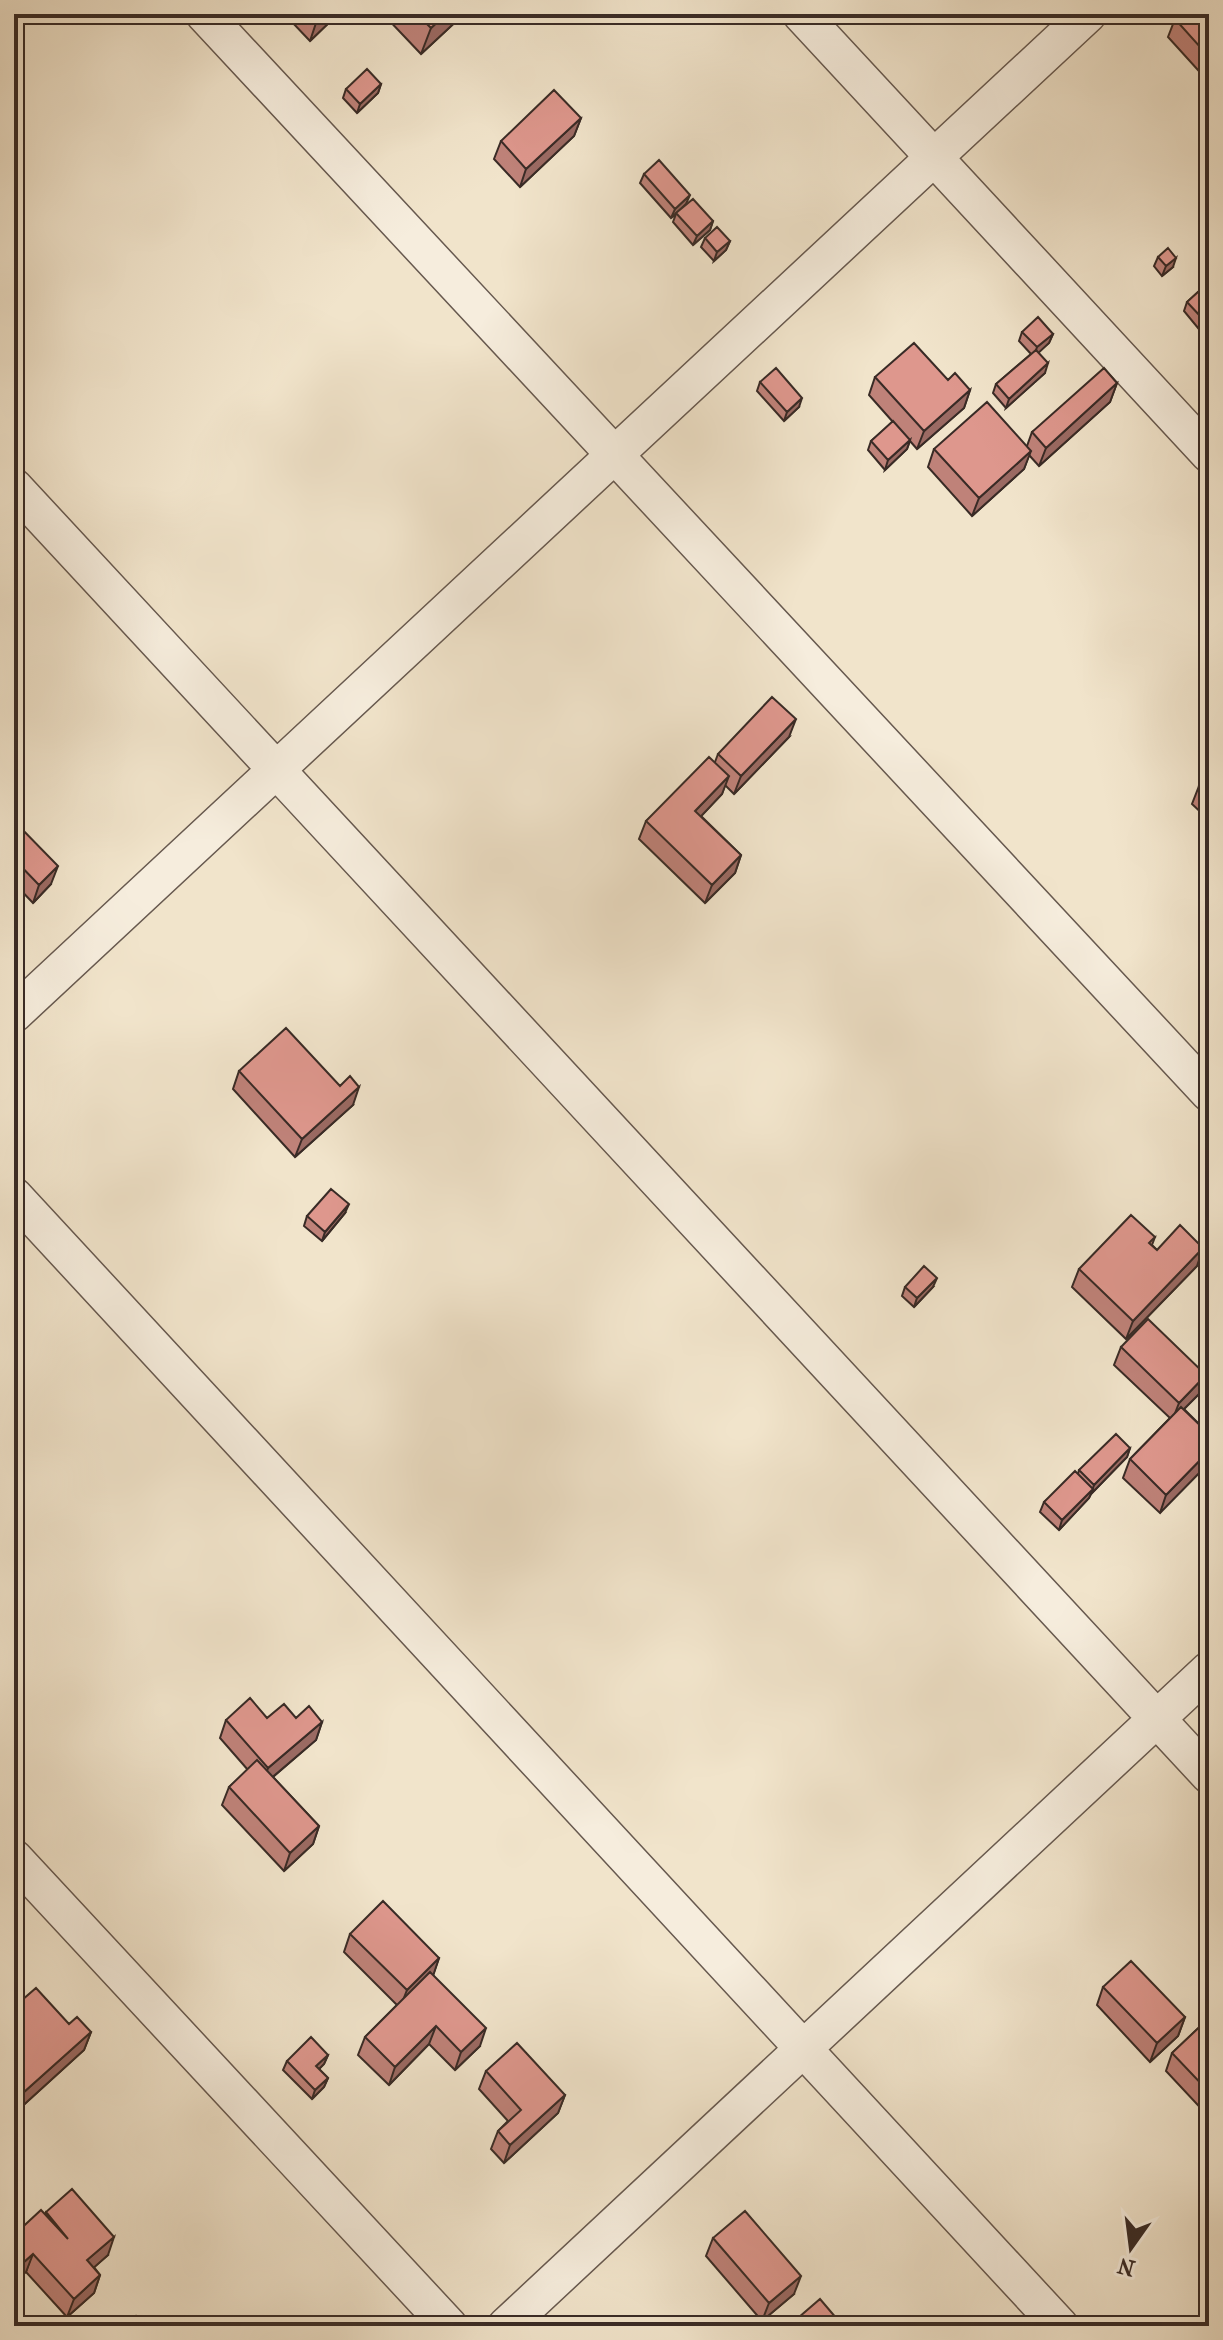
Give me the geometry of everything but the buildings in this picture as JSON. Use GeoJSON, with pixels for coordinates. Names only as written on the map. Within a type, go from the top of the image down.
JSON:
{"type":"FeatureCollection","features":[{"type":"Feature","properties":{"kind":"street"},"geometry":{"type":"LineString","coordinates":[[204,14],[1209,1093]]}},
{"type":"Feature","properties":{"kind":"street"},"geometry":{"type":"LineString","coordinates":[[801,14],[1209,454]]}},
{"type":"Feature","properties":{"kind":"street"},"geometry":{"type":"LineString","coordinates":[[14,1014],[1088,14]]}},
{"type":"Feature","properties":{"kind":"street"},"geometry":{"type":"LineString","coordinates":[[14,487],[1209,1775]]}},
{"type":"Feature","properties":{"kind":"street"},"geometry":{"type":"LineString","coordinates":[[14,1196],[1060,2326]]}},
{"type":"Feature","properties":{"kind":"street"},"geometry":{"type":"LineString","coordinates":[[506,2326],[1209,1670]]}},
{"type":"Feature","properties":{"kind":"street"},"geometry":{"type":"LineString","coordinates":[[14,1858],[449,2326]]}}]}
